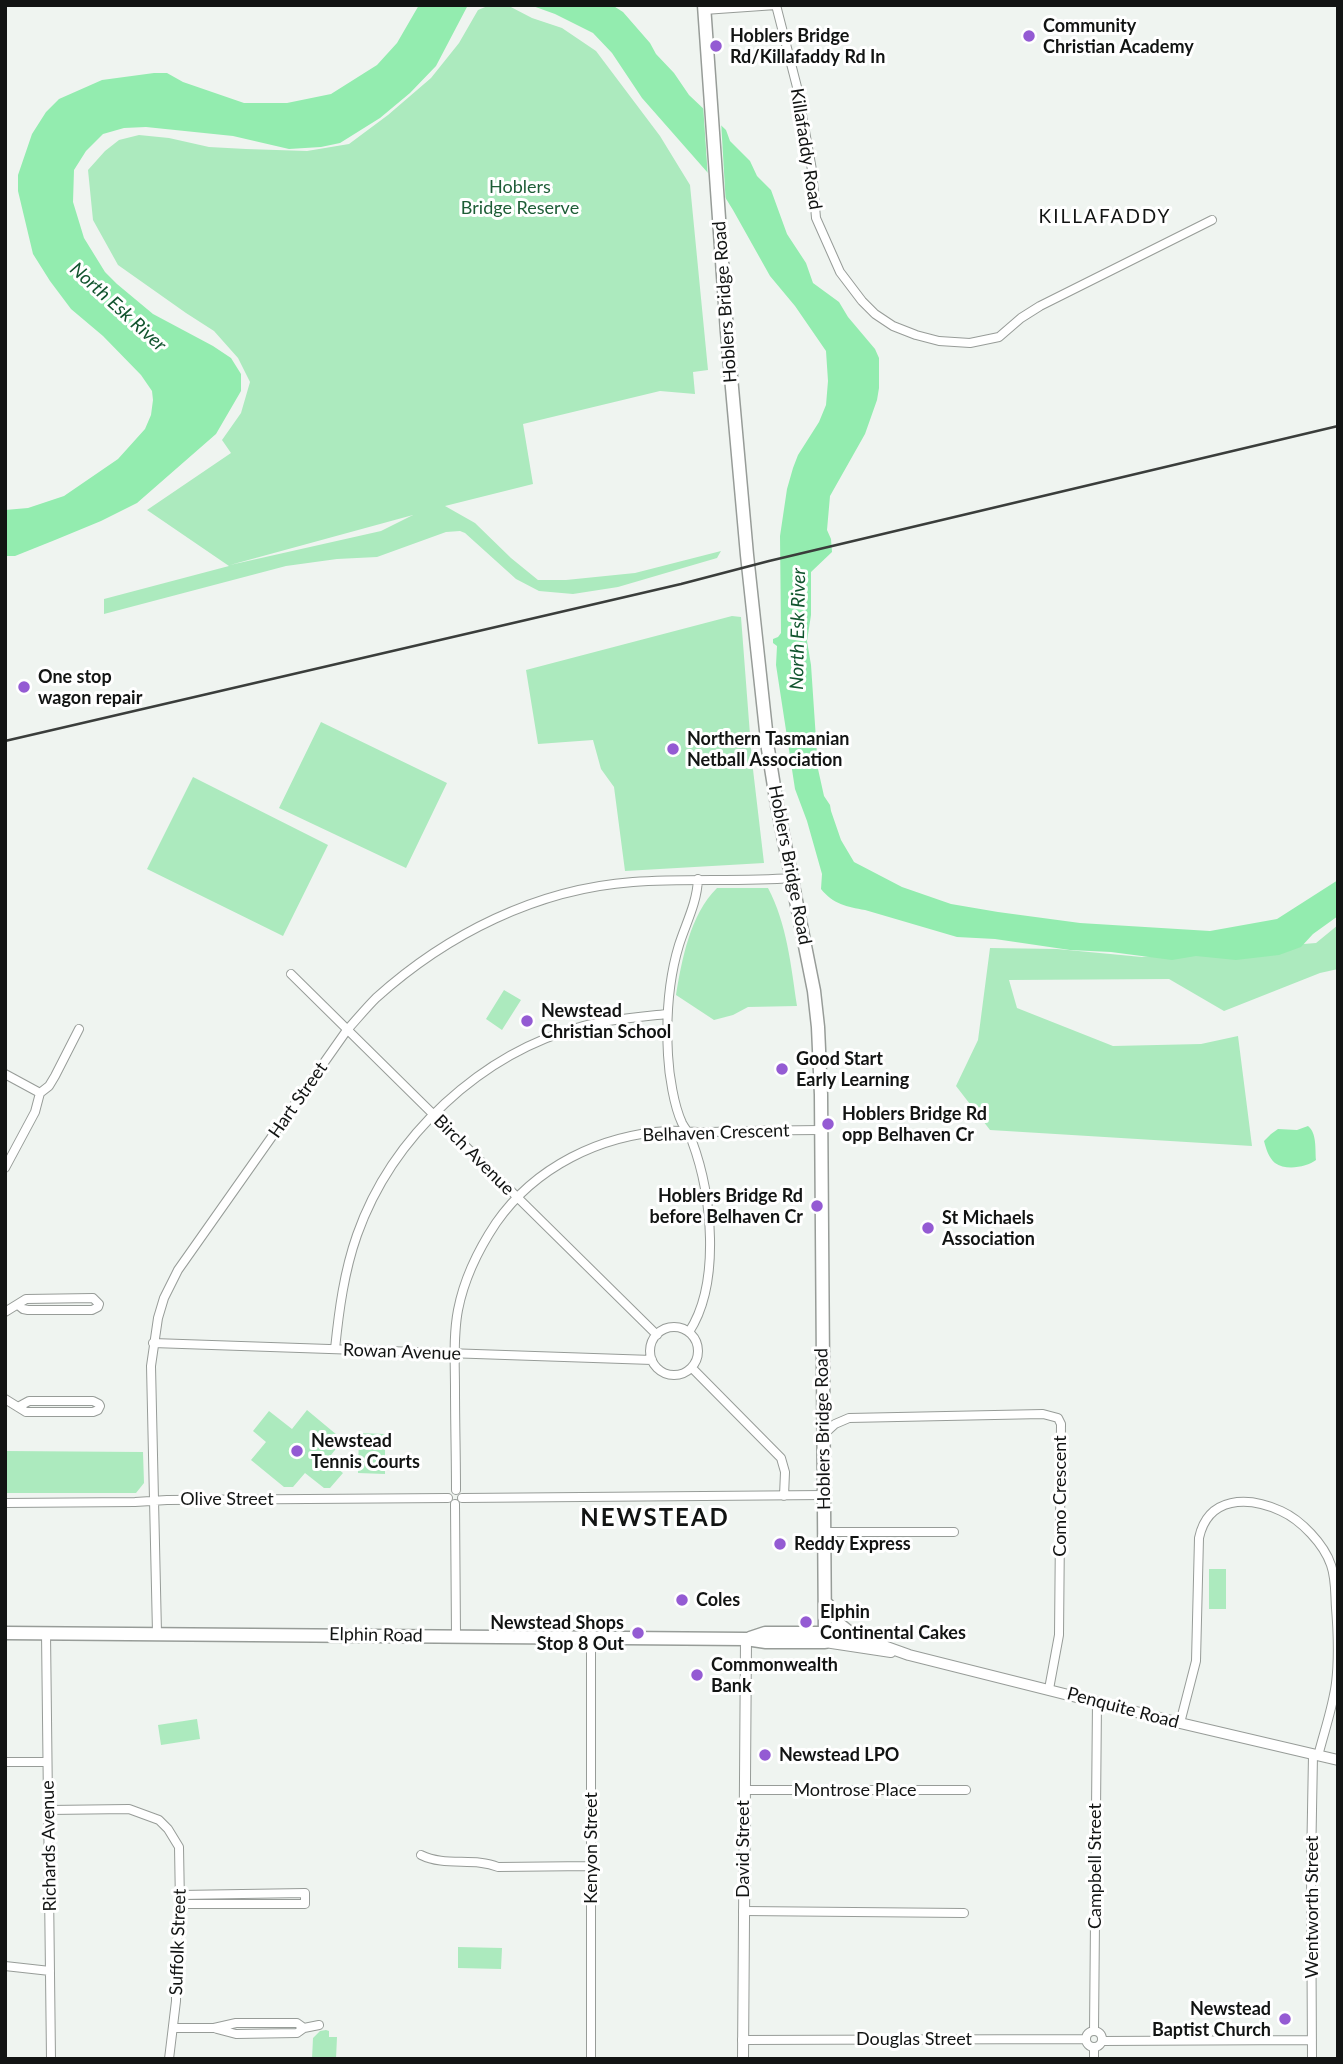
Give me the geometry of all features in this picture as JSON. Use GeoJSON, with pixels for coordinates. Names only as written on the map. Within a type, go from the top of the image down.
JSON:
{"type":"FeatureCollection","features":[{"type":"Feature","properties":{"kind":"highway","name":"Hoblers Bridge Road"},"geometry":{"type":"LineString","coordinates":[[704,8],[727,332],[745,539],[768,749],[814,992],[820,1051],[825,1638]]}},
{"type":"Feature","properties":{"kind":"highway"},"geometry":{"type":"LineString","coordinates":[[825,1600],[840,1625],[855,1637]]}},
{"type":"Feature","properties":{"kind":"highway","name":"Elphin Road"},"geometry":{"type":"LineString","coordinates":[[5,1633],[592,1636],[746,1639],[766,1643],[825,1638]]}},
{"type":"Feature","properties":{"kind":"street","name":"Killafaddy Road"},"geometry":{"type":"LineString","coordinates":[[704,8],[776,5],[797,87],[812,170],[816,218],[840,272],[862,301],[893,326],[939,341],[970,343],[999,337],[1040,306],[1212,220]]}},
{"type":"Feature","properties":{"kind":"street","name":"Hart Street"},"geometry":{"type":"LineString","coordinates":[[157,1633],[150,1366],[164,1298],[177,1270],[348,1030],[374,1000],[441,947],[518,908],[581,890],[619,883],[792,878]]}},
{"type":"Feature","properties":{"kind":"street"},"geometry":{"type":"LineString","coordinates":[[689,1332],[698,1319],[709,1267],[709,1217],[704,1184],[692,1141],[681,1123],[669,1071],[667,1014],[674,966],[697,896],[698,879]]}},
{"type":"Feature","properties":{"kind":"street","name":"Birch Avenue"},"geometry":{"type":"LineString","coordinates":[[291,974],[657,1335]]}},
{"type":"Feature","properties":{"kind":"street"},"geometry":{"type":"LineString","coordinates":[[335,1349],[342,1288],[358,1233],[385,1178],[401,1153],[434,1115],[484,1072],[548,1038],[615,1019],[667,1014]]}},
{"type":"Feature","properties":{"kind":"street"},"geometry":{"type":"LineString","coordinates":[[5,1168],[35,1112],[40,1093],[49,1086],[79,1029]]}},
{"type":"Feature","properties":{"kind":"street"},"geometry":{"type":"LineString","coordinates":[[5,1074],[40,1093]]}},
{"type":"Feature","properties":{"kind":"street","name":"Belhaven Crescent"},"geometry":{"type":"LineString","coordinates":[[456,1636],[454,1354],[458,1308],[472,1266],[502,1214],[549,1171],[591,1148],[630,1137],[669,1131],[821,1130]]}},
{"type":"Feature","properties":{"kind":"street"},"geometry":{"type":"LineString","coordinates":[[5,1312],[26,1299],[93,1298],[99,1304],[92,1310],[28,1310],[18,1305]]}},
{"type":"Feature","properties":{"kind":"street"},"geometry":{"type":"LineString","coordinates":[[669,1328],[689,1332],[694,1338],[698,1353],[692,1368],[678,1375],[662,1372],[652,1360],[651,1346],[657,1335],[669,1328]]}},
{"type":"Feature","properties":{"kind":"street","name":"Rowan Avenue"},"geometry":{"type":"LineString","coordinates":[[153,1343],[652,1360]]}},
{"type":"Feature","properties":{"kind":"street"},"geometry":{"type":"LineString","coordinates":[[692,1368],[781,1458],[785,1472],[784,1496]]}},
{"type":"Feature","properties":{"kind":"street"},"geometry":{"type":"LineString","coordinates":[[5,1399],[26,1412],[93,1412],[100,1406],[93,1401],[29,1401],[18,1407]]}},
{"type":"Feature","properties":{"kind":"street","name":"Como Crescent"},"geometry":{"type":"LineString","coordinates":[[824,1434],[835,1424],[849,1418],[1043,1414],[1058,1418],[1061,1424],[1059,1635],[1049,1689]]}},
{"type":"Feature","properties":{"kind":"street","name":"Olive Street"},"geometry":{"type":"LineString","coordinates":[[5,1503],[824,1495]]}},
{"type":"Feature","properties":{"kind":"street","name":"Wentworth Street"},"geometry":{"type":"LineString","coordinates":[[1180,1723],[1196,1661],[1201,1527],[1214,1510],[1233,1502],[1250,1502],[1281,1511],[1324,1550],[1335,1583],[1337,1615],[1336,1684],[1316,1755],[1311,1852],[1312,2059]]}},
{"type":"Feature","properties":{"kind":"street"},"geometry":{"type":"LineString","coordinates":[[824,1532],[954,1532]]}},
{"type":"Feature","properties":{"kind":"street","name":"Richards Avenue"},"geometry":{"type":"LineString","coordinates":[[46,1633],[51,2059]]}},
{"type":"Feature","properties":{"kind":"street","name":"Kenyon Street"},"geometry":{"type":"LineString","coordinates":[[591,2059],[592,1636]]}},
{"type":"Feature","properties":{"kind":"street","name":"Penquite Road"},"geometry":{"type":"LineString","coordinates":[[825,1638],[855,1637],[909,1655]]}},
{"type":"Feature","properties":{"kind":"street","name":"Penquite Road"},"geometry":{"type":"LineString","coordinates":[[825,1638],[909,1655],[1338,1760]]}},
{"type":"Feature","properties":{"kind":"street","name":"David Street"},"geometry":{"type":"LineString","coordinates":[[743,2059],[746,1639]]}},
{"type":"Feature","properties":{"kind":"street","name":"Campbell Street"},"geometry":{"type":"LineString","coordinates":[[1094,2031],[1097,1702]]}},
{"type":"Feature","properties":{"kind":"street"},"geometry":{"type":"LineString","coordinates":[[5,1762],[47,1762]]}},
{"type":"Feature","properties":{"kind":"street","name":"Montrose Place"},"geometry":{"type":"LineString","coordinates":[[744,1790],[966,1790]]}},
{"type":"Feature","properties":{"kind":"street","name":"Suffolk Street"},"geometry":{"type":"LineString","coordinates":[[49,1810],[129,1809],[159,1820],[179,1847],[180,1905],[174,2028],[169,2059]]}},
{"type":"Feature","properties":{"kind":"street"},"geometry":{"type":"LineString","coordinates":[[421,1855],[427,1858],[488,1863],[498,1867],[591,1866]]}},
{"type":"Feature","properties":{"kind":"street"},"geometry":{"type":"LineString","coordinates":[[180,1895],[306,1893],[305,1904],[180,1905]]}},
{"type":"Feature","properties":{"kind":"street"},"geometry":{"type":"LineString","coordinates":[[743,1911],[964,1913]]}},
{"type":"Feature","properties":{"kind":"street"},"geometry":{"type":"LineString","coordinates":[[5,1966],[50,1971]]}},
{"type":"Feature","properties":{"kind":"street"},"geometry":{"type":"LineString","coordinates":[[174,2028],[214,2028],[236,2023],[297,2023],[304,2028],[319,2025]]}},
{"type":"Feature","properties":{"kind":"street"},"geometry":{"type":"LineString","coordinates":[[1102,2041],[1101,2035],[1094,2031],[1089,2032],[1086,2039],[1089,2046],[1094,2047],[1102,2041],[1312,2040]]}},
{"type":"Feature","properties":{"kind":"street","name":"Douglas Street"},"geometry":{"type":"LineString","coordinates":[[742,2039],[1086,2039]]}},
{"type":"Feature","properties":{"kind":"street"},"geometry":{"type":"LineString","coordinates":[[1094,2047],[1094,2059]]}},
{"type":"Feature","properties":{"kind":"green space","name":"Hoblers Bridge Reserve"},"geometry":{"type":"Polygon","coordinates":[[[490,5],[507,5],[532,18],[562,28],[596,51],[660,136],[690,185],[708,370],[693,372],[695,394],[660,391],[523,424],[533,484],[445,506],[475,523],[538,580],[635,573],[721,551],[717,558],[618,587],[573,594],[539,591],[516,579],[465,533],[446,532],[377,557],[286,566],[104,614],[104,599],[229,566],[147,510],[231,453],[222,440],[241,413],[250,382],[238,358],[214,331],[118,265],[93,220],[88,170],[119,140],[139,135],[169,138],[209,147],[246,149],[307,151],[349,144],[431,78],[459,43],[478,10],[490,5]],[[413,515],[230,565],[381,531],[413,515]]]}},
{"type":"Feature","properties":{"kind":"green space","name":"Northern Tasmanian Netball Association"},"geometry":{"type":"Polygon","coordinates":[[[732,616],[741,617],[752,761],[764,863],[625,871],[614,787],[601,769],[593,740],[538,744],[526,670],[732,616]]]}},
{"type":"Feature","properties":{"kind":"green space"},"geometry":{"type":"Polygon","coordinates":[[[321,722],[447,783],[406,868],[279,808],[321,722]]]}},
{"type":"Feature","properties":{"kind":"green space"},"geometry":{"type":"Polygon","coordinates":[[[193,777],[328,845],[283,936],[147,869],[193,777]]]}},
{"type":"Feature","properties":{"kind":"green space"},"geometry":{"type":"Polygon","coordinates":[[[717,888],[768,888],[784,931],[797,1006],[748,1007],[733,1015],[714,1020],[676,995],[684,952],[694,924],[717,888]]]}},
{"type":"Feature","properties":{"kind":"green space"},"geometry":{"type":"Polygon","coordinates":[[[1338,925],[1338,969],[1320,973],[1224,1011],[1169,979],[1009,980],[1017,1008],[1113,1046],[1201,1044],[1238,1036],[1252,1146],[990,1130],[956,1086],[978,1040],[990,948],[1057,949],[1142,957],[1316,943],[1338,925]]]}},
{"type":"Feature","properties":{"kind":"green space"},"geometry":{"type":"Polygon","coordinates":[[[504,990],[521,1000],[502,1030],[486,1019],[504,990]]]}},
{"type":"Feature","properties":{"kind":"green space","name":"Newstead Tennis Courts"},"geometry":{"type":"Polygon","coordinates":[[[307,1410],[343,1440],[327,1460],[343,1473],[330,1488],[324,1488],[305,1473],[293,1487],[284,1487],[251,1460],[266,1442],[253,1431],[269,1411],[292,1429],[307,1410]]]}},
{"type":"Feature","properties":{"kind":"green space"},"geometry":{"type":"Polygon","coordinates":[[[359,1433],[385,1434],[385,1474],[358,1473],[359,1433]]]}},
{"type":"Feature","properties":{"kind":"green space"},"geometry":{"type":"Polygon","coordinates":[[[5,1451],[143,1452],[144,1483],[136,1493],[5,1493],[5,1451]]]}},
{"type":"Feature","properties":{"kind":"green space"},"geometry":{"type":"Polygon","coordinates":[[[1209,1569],[1226,1569],[1226,1609],[1209,1609],[1209,1569]]]}},
{"type":"Feature","properties":{"kind":"green space"},"geometry":{"type":"Polygon","coordinates":[[[197,1719],[200,1739],[161,1745],[158,1725],[197,1719]]]}},
{"type":"Feature","properties":{"kind":"green space"},"geometry":{"type":"Polygon","coordinates":[[[458,1947],[502,1948],[501,1969],[458,1968],[458,1947]]]}},
{"type":"Feature","properties":{"kind":"green space"},"geometry":{"type":"Polygon","coordinates":[[[320,2031],[329,2031],[329,2037],[337,2037],[336,2059],[312,2059],[313,2038],[320,2031]]]}},
{"type":"Feature","properties":{"kind":"water","name":"North Esk River"},"geometry":{"type":"Polygon","coordinates":[[[419,5],[468,5],[436,66],[380,118],[340,143],[289,149],[233,136],[146,127],[124,128],[103,134],[86,151],[74,170],[73,202],[84,238],[105,272],[153,314],[231,358],[241,374],[241,391],[216,434],[137,503],[55,540],[15,556],[5,556],[5,510],[28,508],[64,496],[118,459],[145,429],[153,400],[152,391],[141,375],[103,336],[71,309],[33,254],[18,191],[18,175],[32,134],[46,112],[59,99],[102,80],[154,73],[167,73],[183,82],[244,103],[287,103],[331,94],[377,65],[397,43],[419,5]]]}},
{"type":"Feature","properties":{"kind":"water","name":"North Esk River"},"geometry":{"type":"Polygon","coordinates":[[[530,5],[612,5],[623,12],[689,95],[726,130],[730,141],[750,161],[757,176],[771,190],[787,234],[806,263],[813,283],[839,302],[879,358],[877,400],[865,434],[830,496],[827,530],[832,552],[811,572],[811,615],[807,641],[818,769],[824,796],[830,805],[841,840],[854,862],[902,887],[951,904],[1080,923],[1210,931],[1277,919],[1338,880],[1338,916],[1313,934],[1301,947],[1279,955],[1236,960],[1196,956],[1172,960],[957,937],[846,906],[830,898],[821,889],[822,874],[795,789],[776,665],[777,646],[773,639],[781,633],[780,536],[787,489],[798,455],[819,422],[826,405],[826,351],[770,276],[715,181],[642,98],[612,53],[593,33],[530,5]]]}},
{"type":"Feature","properties":{"kind":"water"},"geometry":{"type":"Polygon","coordinates":[[[1308,1126],[1314,1137],[1316,1160],[1296,1167],[1275,1163],[1269,1156],[1264,1141],[1278,1129],[1297,1130],[1308,1126]]]}},
{"type":"Feature","properties":{"kind":"pier"},"geometry":{"type":"Polygon","coordinates":[[[703,104],[721,121],[726,206],[708,179],[703,104]]]}},
{"type":"Feature","properties":{"kind":"railway"},"geometry":{"type":"LineString","coordinates":[[5,741],[681,584],[1338,426]]}},
{"type":"Feature","properties":{"kind":"place","name":"Community Christian Academy"},"geometry":{"type":"Point","coordinates":[1029,36]}},
{"type":"Feature","properties":{"kind":"place","name":"Hoblers Bridge Rd/Killafaddy Rd In"},"geometry":{"type":"Point","coordinates":[716,46]}},
{"type":"Feature","properties":{"kind":"place","name":"One stop wagon repair"},"geometry":{"type":"Point","coordinates":[24,687]}},
{"type":"Feature","properties":{"kind":"place","name":"Northern Tasmanian Netball Association"},"geometry":{"type":"Point","coordinates":[673,749]}},
{"type":"Feature","properties":{"kind":"place","name":"Newstead Christian School"},"geometry":{"type":"Point","coordinates":[527,1021]}},
{"type":"Feature","properties":{"kind":"place","name":"Good Start Early Learning"},"geometry":{"type":"Point","coordinates":[782,1069]}},
{"type":"Feature","properties":{"kind":"place","name":"Hoblers Bridge Rd opp Belhaven Cr"},"geometry":{"type":"Point","coordinates":[828,1124]}},
{"type":"Feature","properties":{"kind":"place","name":"Hoblers Bridge Rd before Belhaven Cr"},"geometry":{"type":"Point","coordinates":[817,1206]}},
{"type":"Feature","properties":{"kind":"place","name":"St Michaels Association"},"geometry":{"type":"Point","coordinates":[928,1228]}},
{"type":"Feature","properties":{"kind":"place","name":"Newstead Tennis Courts"},"geometry":{"type":"Point","coordinates":[297,1451]}},
{"type":"Feature","properties":{"kind":"place","name":"Reddy Express"},"geometry":{"type":"Point","coordinates":[780,1544]}},
{"type":"Feature","properties":{"kind":"place","name":"Coles"},"geometry":{"type":"Point","coordinates":[682,1600]}},
{"type":"Feature","properties":{"kind":"place","name":"Elphin Continental Cakes"},"geometry":{"type":"Point","coordinates":[806,1622]}},
{"type":"Feature","properties":{"kind":"place","name":"Newstead Shops Stop 8 Out"},"geometry":{"type":"Point","coordinates":[638,1633]}},
{"type":"Feature","properties":{"kind":"place","name":"Commonwealth Bank"},"geometry":{"type":"Point","coordinates":[697,1675]}},
{"type":"Feature","properties":{"kind":"place","name":"Newstead LPO"},"geometry":{"type":"Point","coordinates":[765,1755]}},
{"type":"Feature","properties":{"kind":"place","name":"Newstead Baptist Church"},"geometry":{"type":"Point","coordinates":[1285,2019]}},
{"type":"Feature","properties":{"kind":"district","name":"KILLAFADDY"},"geometry":{"type":"Point","coordinates":[1105,217]}},
{"type":"Feature","properties":{"kind":"district","name":"NEWSTEAD"},"geometry":{"type":"Point","coordinates":[655,1518]}}]}
